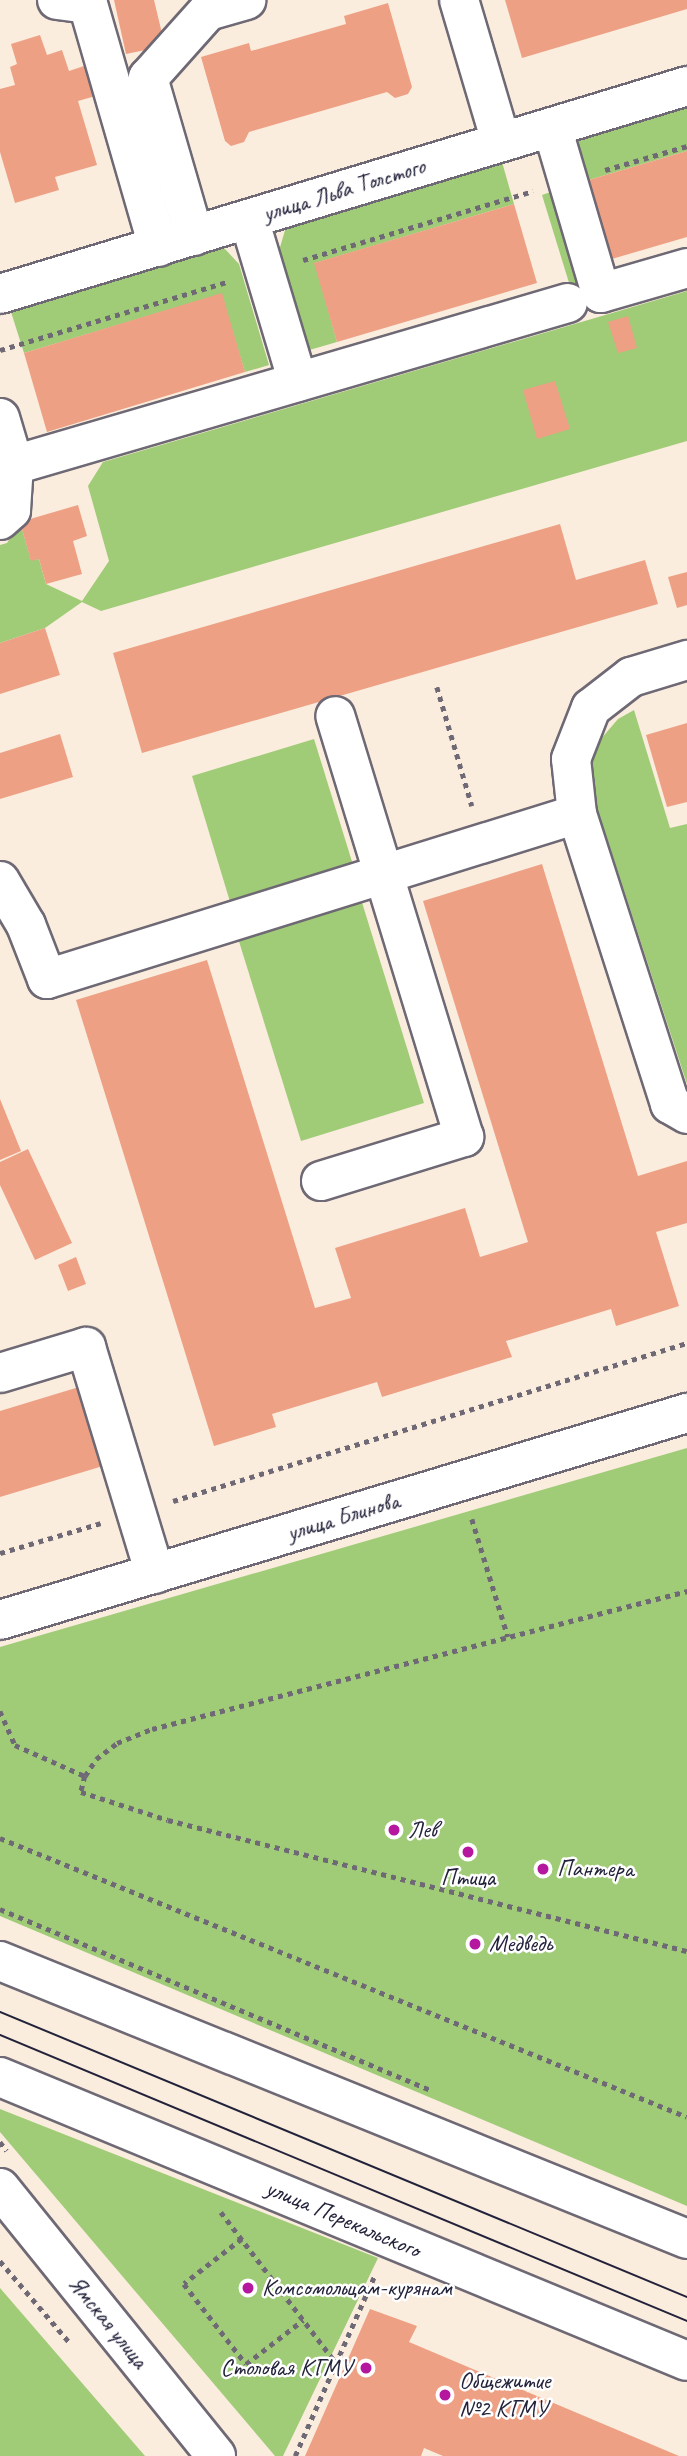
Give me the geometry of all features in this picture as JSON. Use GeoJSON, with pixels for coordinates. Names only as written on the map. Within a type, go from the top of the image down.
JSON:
{"type":"FeatureCollection","features":[{"type":"Feature","properties":{"kind":"main road"},"geometry":{"type":"LineString","coordinates":[[57,0],[88,4],[158,247]]}},
{"type":"Feature","properties":{"kind":"main road"},"geometry":{"type":"LineString","coordinates":[[194,236],[148,78],[208,10],[246,0]]}},
{"type":"Feature","properties":{"kind":"main road"},"geometry":{"type":"LineString","coordinates":[[458,0],[501,142]]}},
{"type":"Feature","properties":{"kind":"main road","name":"улица Льва Толстого"},"geometry":{"type":"LineString","coordinates":[[0,295],[687,86]]}},
{"type":"Feature","properties":{"kind":"main road"},"geometry":{"type":"LineString","coordinates":[[552,127],[601,293],[687,268]]}},
{"type":"Feature","properties":{"kind":"main road"},"geometry":{"type":"LineString","coordinates":[[249,219],[298,382]]}},
{"type":"Feature","properties":{"kind":"main road"},"geometry":{"type":"LineString","coordinates":[[14,465],[568,303]]}},
{"type":"Feature","properties":{"kind":"main road"},"geometry":{"type":"LineString","coordinates":[[0,418],[14,465],[11,510],[0,520]]}},
{"type":"Feature","properties":{"kind":"main road"},"geometry":{"type":"LineString","coordinates":[[687,660],[631,677],[591,708],[578,732],[571,759],[577,814],[670,1104],[687,1114]]}},
{"type":"Feature","properties":{"kind":"main road"},"geometry":{"type":"LineString","coordinates":[[321,1181],[464,1137],[335,716]]}},
{"type":"Feature","properties":{"kind":"main road"},"geometry":{"type":"LineString","coordinates":[[0,881],[26,925],[47,979],[577,814]]}},
{"type":"Feature","properties":{"kind":"main road"},"geometry":{"type":"LineString","coordinates":[[0,1373],[86,1347],[155,1574]]}},
{"type":"Feature","properties":{"kind":"main road","name":"улица Блинова"},"geometry":{"type":"LineString","coordinates":[[0,1620],[687,1413]]}},
{"type":"Feature","properties":{"kind":"main road"},"geometry":{"type":"LineString","coordinates":[[0,1961],[687,2239]]}},
{"type":"Feature","properties":{"kind":"main road","name":"улица Перекальского"},"geometry":{"type":"LineString","coordinates":[[0,2077],[687,2361]]}},
{"type":"Feature","properties":{"kind":"main road","name":"Ямская улица"},"geometry":{"type":"LineString","coordinates":[[0,2189],[216,2456]]}},
{"type":"Feature","properties":{"kind":"path"},"geometry":{"type":"LineString","coordinates":[[0,350],[687,146]]}},
{"type":"Feature","properties":{"kind":"path"},"geometry":{"type":"LineString","coordinates":[[438,687],[483,844]]}},
{"type":"Feature","properties":{"kind":"path"},"geometry":{"type":"LineString","coordinates":[[0,1553],[687,1343]]}},
{"type":"Feature","properties":{"kind":"path"},"geometry":{"type":"LineString","coordinates":[[472,1519],[508,1637]]}},
{"type":"Feature","properties":{"kind":"path"},"geometry":{"type":"LineString","coordinates":[[687,1591],[134,1734],[96,1759],[85,1776],[80,1792],[168,1820],[687,1951]]}},
{"type":"Feature","properties":{"kind":"path"},"geometry":{"type":"LineString","coordinates":[[0,1711],[15,1745],[85,1776]]}},
{"type":"Feature","properties":{"kind":"path"},"geometry":{"type":"LineString","coordinates":[[0,1838],[687,2117]]}},
{"type":"Feature","properties":{"kind":"path"},"geometry":{"type":"LineString","coordinates":[[0,1909],[445,2095]]}},
{"type":"Feature","properties":{"kind":"path"},"geometry":{"type":"LineString","coordinates":[[214,2203],[337,2364]]}},
{"type":"Feature","properties":{"kind":"path"},"geometry":{"type":"LineString","coordinates":[[242,2239],[184,2284],[246,2364],[303,2320]]}},
{"type":"Feature","properties":{"kind":"path"},"geometry":{"type":"LineString","coordinates":[[295,2456],[377,2271]]}},
{"type":"Feature","properties":{"kind":"green space"},"geometry":{"type":"Polygon","coordinates":[[[687,108],[687,151],[582,182],[570,141],[687,108]]]}},
{"type":"Feature","properties":{"kind":"green space"},"geometry":{"type":"Polygon","coordinates":[[[502,162],[514,204],[315,263],[337,342],[306,351],[278,254],[286,227],[502,162]]]}},
{"type":"Feature","properties":{"kind":"green space"},"geometry":{"type":"Polygon","coordinates":[[[562,188],[594,293],[574,299],[542,195],[562,188]]]}},
{"type":"Feature","properties":{"kind":"green space"},"geometry":{"type":"Polygon","coordinates":[[[224,248],[239,264],[269,365],[245,372],[221,294],[24,353],[11,312],[224,248]]]}},
{"type":"Feature","properties":{"kind":"green space"},"geometry":{"type":"Polygon","coordinates":[[[687,291],[687,441],[101,611],[82,602],[45,628],[0,643],[0,545],[7,543],[20,522],[31,560],[39,559],[46,584],[82,601],[109,561],[88,486],[103,462],[687,291]]]}},
{"type":"Feature","properties":{"kind":"green space"},"geometry":{"type":"Polygon","coordinates":[[[634,710],[670,828],[687,824],[687,1084],[591,789],[591,763],[600,740],[618,719],[634,710]]]}},
{"type":"Feature","properties":{"kind":"green space"},"geometry":{"type":"Polygon","coordinates":[[[314,739],[354,868],[231,905],[192,776],[314,739]]]}},
{"type":"Feature","properties":{"kind":"green space"},"geometry":{"type":"Polygon","coordinates":[[[360,896],[424,1103],[301,1141],[237,935],[360,896]]]}},
{"type":"Feature","properties":{"kind":"green space"},"geometry":{"type":"Polygon","coordinates":[[[687,1448],[687,2206],[0,1916],[0,1647],[687,1448]]]}},
{"type":"Feature","properties":{"kind":"green space"},"geometry":{"type":"Polygon","coordinates":[[[0,2109],[378,2258],[283,2456],[275,2456],[0,2132],[0,2109]]]}},
{"type":"Feature","properties":{"kind":"green space"},"geometry":{"type":"Polygon","coordinates":[[[0,2288],[145,2456],[0,2456],[0,2288]]]}},
{"type":"Feature","properties":{"kind":"building"},"geometry":{"type":"Polygon","coordinates":[[[114,0],[154,0],[165,46],[126,54],[114,0]]]}},
{"type":"Feature","properties":{"kind":"building"},"geometry":{"type":"Polygon","coordinates":[[[505,0],[687,0],[687,9],[522,58],[505,0]]]}},
{"type":"Feature","properties":{"kind":"building"},"geometry":{"type":"Polygon","coordinates":[[[388,3],[412,87],[408,94],[395,98],[387,92],[249,132],[244,142],[231,146],[225,141],[201,57],[249,43],[251,51],[346,24],[344,16],[388,3]]]}},
{"type":"Feature","properties":{"kind":"building"},"geometry":{"type":"Polygon","coordinates":[[[40,35],[47,55],[62,50],[69,71],[90,64],[99,95],[78,101],[97,165],[55,177],[59,190],[15,203],[0,152],[0,89],[15,85],[10,67],[17,64],[11,44],[40,35]]]}},
{"type":"Feature","properties":{"kind":"building"},"geometry":{"type":"Polygon","coordinates":[[[687,151],[687,237],[605,261],[582,182],[687,151]]]}},
{"type":"Feature","properties":{"kind":"building"},"geometry":{"type":"Polygon","coordinates":[[[514,204],[537,283],[337,342],[314,263],[514,204]]]}},
{"type":"Feature","properties":{"kind":"building"},"geometry":{"type":"Polygon","coordinates":[[[222,293],[245,372],[47,432],[24,353],[222,293]]]}},
{"type":"Feature","properties":{"kind":"building"},"geometry":{"type":"Polygon","coordinates":[[[628,316],[637,348],[618,353],[608,322],[628,316]]]}},
{"type":"Feature","properties":{"kind":"building"},"geometry":{"type":"Polygon","coordinates":[[[555,381],[570,429],[537,439],[523,390],[555,381]]]}},
{"type":"Feature","properties":{"kind":"building"},"geometry":{"type":"Polygon","coordinates":[[[78,505],[87,536],[73,541],[82,574],[46,584],[39,559],[31,561],[20,522],[78,505]]]}},
{"type":"Feature","properties":{"kind":"building"},"geometry":{"type":"Polygon","coordinates":[[[560,524],[576,580],[645,560],[658,604],[142,753],[113,653],[560,524]]]}},
{"type":"Feature","properties":{"kind":"building"},"geometry":{"type":"Polygon","coordinates":[[[687,572],[687,605],[677,608],[668,577],[687,572]]]}},
{"type":"Feature","properties":{"kind":"building"},"geometry":{"type":"Polygon","coordinates":[[[45,628],[60,675],[0,694],[0,643],[45,628]]]}},
{"type":"Feature","properties":{"kind":"building"},"geometry":{"type":"Polygon","coordinates":[[[687,723],[687,802],[667,807],[646,735],[687,723]]]}},
{"type":"Feature","properties":{"kind":"building"},"geometry":{"type":"Polygon","coordinates":[[[60,734],[73,777],[0,799],[0,753],[60,734]]]}},
{"type":"Feature","properties":{"kind":"building"},"geometry":{"type":"Polygon","coordinates":[[[542,864],[638,1176],[687,1161],[687,1223],[656,1232],[679,1306],[616,1326],[611,1309],[506,1341],[512,1357],[382,1397],[377,1382],[272,1414],[276,1427],[214,1446],[76,1000],[207,960],[315,1308],[351,1298],[335,1248],[465,1208],[480,1257],[528,1242],[423,901],[542,864]]]}},
{"type":"Feature","properties":{"kind":"building"},"geometry":{"type":"Polygon","coordinates":[[[0,1099],[21,1151],[0,1160],[0,1099]]]}},
{"type":"Feature","properties":{"kind":"building"},"geometry":{"type":"Polygon","coordinates":[[[28,1149],[72,1243],[35,1260],[0,1185],[0,1162],[28,1149]]]}},
{"type":"Feature","properties":{"kind":"building"},"geometry":{"type":"Polygon","coordinates":[[[76,1257],[86,1284],[68,1291],[58,1265],[76,1257]]]}},
{"type":"Feature","properties":{"kind":"building"},"geometry":{"type":"Polygon","coordinates":[[[79,1387],[103,1466],[0,1497],[0,1411],[79,1387]]]}},
{"type":"Feature","properties":{"kind":"building","name":"Общежитие №2 КГМУ"},"geometry":{"type":"Polygon","coordinates":[[[370,2309],[417,2326],[409,2342],[679,2456],[443,2456],[424,2448],[421,2456],[305,2456],[370,2309]]]}},
{"type":"Feature","properties":{"kind":"tram line"},"geometry":{"type":"LineString","coordinates":[[0,2012],[687,2297]]}},
{"type":"Feature","properties":{"kind":"tram line"},"geometry":{"type":"LineString","coordinates":[[0,2035],[687,2321]]}},
{"type":"Feature","properties":{"kind":"place","name":"Лев"},"geometry":{"type":"Point","coordinates":[394,1830]}},
{"type":"Feature","properties":{"kind":"place","name":"Птица"},"geometry":{"type":"Point","coordinates":[468,1852]}},
{"type":"Feature","properties":{"kind":"place","name":"Пантера"},"geometry":{"type":"Point","coordinates":[543,1869]}},
{"type":"Feature","properties":{"kind":"place","name":"Медведь"},"geometry":{"type":"Point","coordinates":[475,1944]}},
{"type":"Feature","properties":{"kind":"place","name":"Комсомольцам-курянам"},"geometry":{"type":"Point","coordinates":[248,2288]}},
{"type":"Feature","properties":{"kind":"place","name":"Столовая КГМУ"},"geometry":{"type":"Point","coordinates":[366,2368]}},
{"type":"Feature","properties":{"kind":"place","name":"Общежитие №2 КГМУ"},"geometry":{"type":"Point","coordinates":[445,2395]}}]}
